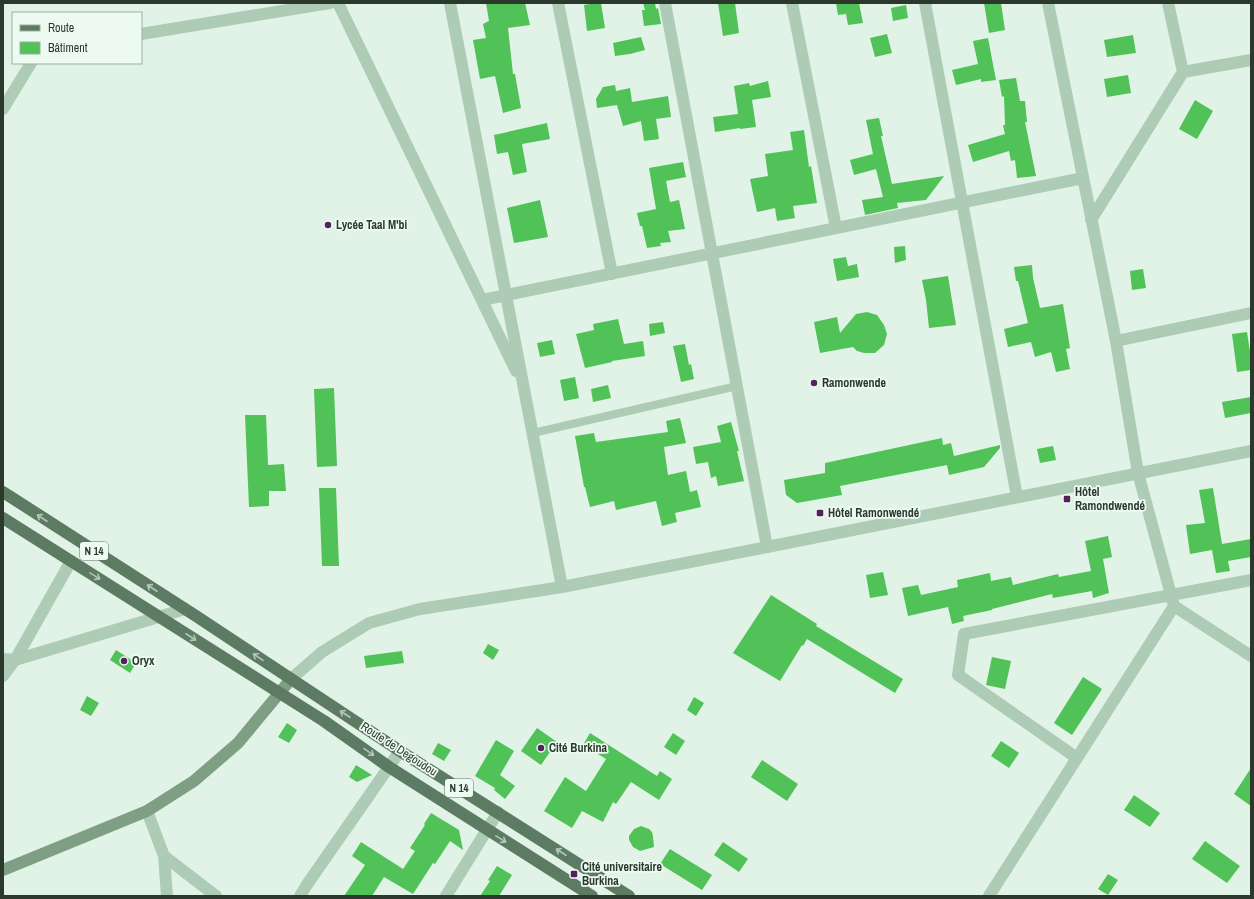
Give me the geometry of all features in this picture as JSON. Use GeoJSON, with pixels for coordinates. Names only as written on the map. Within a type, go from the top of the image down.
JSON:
{"type":"FeatureCollection","features":[{"type":"Feature","properties":{"kind":"main road","name":"N 14"},"geometry":{"type":"LineString","coordinates":[[3,492],[291,679]]}},
{"type":"Feature","properties":{"kind":"main road","name":"N 14"},"geometry":{"type":"LineString","coordinates":[[3,518],[278,693]]}},
{"type":"Feature","properties":{"kind":"main road","name":"Route de Degoudou"},"geometry":{"type":"LineString","coordinates":[[291,679],[400,751],[629,896]]}},
{"type":"Feature","properties":{"kind":"main road","name":"Route de Degoudou"},"geometry":{"type":"LineString","coordinates":[[278,693],[324,721],[389,766],[487,830],[592,896]]}},
{"type":"Feature","properties":{"kind":"street"},"geometry":{"type":"LineString","coordinates":[[142,34],[330,3]]}},
{"type":"Feature","properties":{"kind":"street"},"geometry":{"type":"LineString","coordinates":[[338,3],[524,386]]}},
{"type":"Feature","properties":{"kind":"street"},"geometry":{"type":"LineString","coordinates":[[450,3],[562,587]]}},
{"type":"Feature","properties":{"kind":"street"},"geometry":{"type":"LineString","coordinates":[[558,3],[612,274]]}},
{"type":"Feature","properties":{"kind":"street"},"geometry":{"type":"LineString","coordinates":[[665,3],[767,547]]}},
{"type":"Feature","properties":{"kind":"street"},"geometry":{"type":"LineString","coordinates":[[792,3],[836,228]]}},
{"type":"Feature","properties":{"kind":"street"},"geometry":{"type":"LineString","coordinates":[[925,3],[1017,497]]}},
{"type":"Feature","properties":{"kind":"street"},"geometry":{"type":"LineString","coordinates":[[1048,3],[1116,340],[1138,473],[1173,601],[1251,656]]}},
{"type":"Feature","properties":{"kind":"street"},"geometry":{"type":"LineString","coordinates":[[1091,220],[1183,72],[1168,3]]}},
{"type":"Feature","properties":{"kind":"street"},"geometry":{"type":"LineString","coordinates":[[1183,72],[1251,60]]}},
{"type":"Feature","properties":{"kind":"street"},"geometry":{"type":"LineString","coordinates":[[3,108],[30,64]]}},
{"type":"Feature","properties":{"kind":"street"},"geometry":{"type":"LineString","coordinates":[[482,300],[1083,178]]}},
{"type":"Feature","properties":{"kind":"street"},"geometry":{"type":"LineString","coordinates":[[1116,340],[1251,313]]}},
{"type":"Feature","properties":{"kind":"street"},"geometry":{"type":"LineString","coordinates":[[3,870],[147,811],[194,781],[238,743],[291,679],[322,652],[369,623],[420,609],[562,587],[1251,451]]}},
{"type":"Feature","properties":{"kind":"street"},"geometry":{"type":"LineString","coordinates":[[3,676],[9,660],[71,561]]}},
{"type":"Feature","properties":{"kind":"street"},"geometry":{"type":"LineString","coordinates":[[1078,758],[958,675],[964,634],[1173,601],[1251,580]]}},
{"type":"Feature","properties":{"kind":"street"},"geometry":{"type":"LineString","coordinates":[[989,896],[1078,758],[1173,601]]}},
{"type":"Feature","properties":{"kind":"street"},"geometry":{"type":"LineString","coordinates":[[9,660],[184,609]]}},
{"type":"Feature","properties":{"kind":"street"},"geometry":{"type":"LineString","coordinates":[[300,896],[400,751]]}},
{"type":"Feature","properties":{"kind":"street"},"geometry":{"type":"LineString","coordinates":[[147,811],[164,856],[167,896]]}},
{"type":"Feature","properties":{"kind":"street"},"geometry":{"type":"LineString","coordinates":[[446,896],[498,812]]}},
{"type":"Feature","properties":{"kind":"street"},"geometry":{"type":"LineString","coordinates":[[164,856],[216,896]]}},
{"type":"Feature","properties":{"kind":"lane"},"geometry":{"type":"LineString","coordinates":[[533,433],[737,386]]}},
{"type":"Feature","properties":{"kind":"building"},"geometry":{"type":"Polygon","coordinates":[[[486,3],[525,3],[530,25],[508,28],[513,74],[515,74],[521,108],[503,113],[495,76],[480,79],[473,40],[486,38],[483,24],[489,21],[486,3]]]}},
{"type":"Feature","properties":{"kind":"building"},"geometry":{"type":"Polygon","coordinates":[[[601,3],[605,28],[587,31],[584,5],[601,3]]]}},
{"type":"Feature","properties":{"kind":"building"},"geometry":{"type":"Polygon","coordinates":[[[643,3],[655,3],[656,9],[658,8],[661,24],[644,26],[642,10],[645,10],[643,3]]]}},
{"type":"Feature","properties":{"kind":"building"},"geometry":{"type":"Polygon","coordinates":[[[718,3],[735,3],[739,33],[723,36],[718,3]]]}},
{"type":"Feature","properties":{"kind":"building"},"geometry":{"type":"Polygon","coordinates":[[[836,3],[859,3],[863,23],[848,25],[846,14],[838,15],[836,3]]]}},
{"type":"Feature","properties":{"kind":"building"},"geometry":{"type":"Polygon","coordinates":[[[984,3],[1001,3],[1005,30],[989,33],[984,3]]]}},
{"type":"Feature","properties":{"kind":"building"},"geometry":{"type":"Polygon","coordinates":[[[906,5],[908,18],[893,21],[891,8],[906,5]]]}},
{"type":"Feature","properties":{"kind":"building"},"geometry":{"type":"Polygon","coordinates":[[[887,34],[892,53],[875,57],[870,38],[887,34]]]}},
{"type":"Feature","properties":{"kind":"building"},"geometry":{"type":"Polygon","coordinates":[[[1133,35],[1136,53],[1107,57],[1104,40],[1133,35]]]}},
{"type":"Feature","properties":{"kind":"building"},"geometry":{"type":"Polygon","coordinates":[[[641,37],[645,50],[615,56],[613,43],[641,37]]]}},
{"type":"Feature","properties":{"kind":"building"},"geometry":{"type":"Polygon","coordinates":[[[988,38],[996,80],[981,82],[981,79],[956,85],[952,70],[978,64],[973,41],[988,38]]]}},
{"type":"Feature","properties":{"kind":"building"},"geometry":{"type":"Polygon","coordinates":[[[1128,75],[1131,93],[1107,97],[1104,79],[1128,75]]]}},
{"type":"Feature","properties":{"kind":"building"},"geometry":{"type":"Polygon","coordinates":[[[1016,78],[1020,101],[1025,101],[1027,122],[1025,122],[1036,176],[1017,178],[1015,160],[1011,161],[1009,151],[973,162],[968,145],[1005,134],[1003,125],[1005,125],[1004,96],[1002,97],[999,80],[1016,78]]]}},
{"type":"Feature","properties":{"kind":"building"},"geometry":{"type":"Polygon","coordinates":[[[768,81],[771,97],[752,100],[756,127],[715,132],[713,117],[738,114],[734,86],[749,83],[750,86],[768,81]]]}},
{"type":"Feature","properties":{"kind":"building"},"geometry":{"type":"Polygon","coordinates":[[[615,85],[616,91],[630,88],[632,102],[668,96],[671,117],[656,119],[659,139],[644,141],[641,121],[623,126],[617,105],[597,108],[596,99],[603,87],[615,85]]]}},
{"type":"Feature","properties":{"kind":"building"},"geometry":{"type":"Polygon","coordinates":[[[1195,100],[1213,111],[1197,139],[1179,129],[1195,100]]]}},
{"type":"Feature","properties":{"kind":"building"},"geometry":{"type":"Polygon","coordinates":[[[879,118],[883,136],[881,136],[892,184],[944,176],[926,200],[897,203],[898,208],[865,215],[862,200],[883,197],[876,169],[854,175],[850,160],[873,154],[866,120],[879,118]]]}},
{"type":"Feature","properties":{"kind":"building"},"geometry":{"type":"Polygon","coordinates":[[[547,123],[550,139],[522,144],[527,172],[513,175],[508,152],[497,154],[494,135],[547,123]]]}},
{"type":"Feature","properties":{"kind":"building"},"geometry":{"type":"Polygon","coordinates":[[[804,130],[809,167],[811,166],[817,203],[793,206],[795,218],[777,221],[775,208],[757,212],[750,179],[768,176],[765,154],[793,150],[790,132],[804,130]]]}},
{"type":"Feature","properties":{"kind":"building"},"geometry":{"type":"Polygon","coordinates":[[[683,162],[686,177],[666,181],[670,202],[679,200],[685,229],[668,231],[671,242],[660,243],[661,246],[647,248],[642,226],[640,226],[637,213],[656,209],[649,168],[683,162]]]}},
{"type":"Feature","properties":{"kind":"building"},"geometry":{"type":"Polygon","coordinates":[[[540,200],[548,237],[514,243],[507,208],[540,200]]]}},
{"type":"Feature","properties":{"kind":"building"},"geometry":{"type":"Polygon","coordinates":[[[905,246],[906,260],[895,263],[894,247],[905,246]]]}},
{"type":"Feature","properties":{"kind":"building"},"geometry":{"type":"Polygon","coordinates":[[[846,257],[848,266],[857,264],[859,277],[837,281],[833,259],[846,257]]]}},
{"type":"Feature","properties":{"kind":"building"},"geometry":{"type":"Polygon","coordinates":[[[1032,265],[1033,278],[1040,308],[1063,304],[1070,348],[1066,349],[1070,369],[1056,372],[1051,352],[1035,357],[1031,342],[1008,347],[1004,329],[1028,323],[1018,281],[1016,281],[1014,267],[1032,265]]]}},
{"type":"Feature","properties":{"kind":"building"},"geometry":{"type":"Polygon","coordinates":[[[1143,269],[1146,288],[1132,290],[1130,271],[1143,269]]]}},
{"type":"Feature","properties":{"kind":"building"},"geometry":{"type":"Polygon","coordinates":[[[948,276],[956,325],[929,328],[922,280],[948,276]]]}},
{"type":"Feature","properties":{"kind":"building"},"geometry":{"type":"Polygon","coordinates":[[[867,312],[877,315],[884,325],[887,334],[884,345],[875,353],[864,353],[857,351],[853,347],[820,353],[814,322],[837,317],[840,333],[856,314],[867,312]]]}},
{"type":"Feature","properties":{"kind":"building"},"geometry":{"type":"Polygon","coordinates":[[[618,319],[624,344],[643,341],[645,356],[612,361],[585,368],[576,334],[594,330],[593,324],[618,319]]]}},
{"type":"Feature","properties":{"kind":"building"},"geometry":{"type":"Polygon","coordinates":[[[663,322],[665,333],[650,336],[649,324],[663,322]]]}},
{"type":"Feature","properties":{"kind":"building"},"geometry":{"type":"Polygon","coordinates":[[[1247,332],[1251,358],[1251,370],[1237,372],[1232,334],[1247,332]]]}},
{"type":"Feature","properties":{"kind":"building"},"geometry":{"type":"Polygon","coordinates":[[[552,340],[555,354],[540,357],[537,343],[552,340]]]}},
{"type":"Feature","properties":{"kind":"building"},"geometry":{"type":"Polygon","coordinates":[[[685,344],[689,365],[691,364],[694,379],[681,382],[673,346],[685,344]]]}},
{"type":"Feature","properties":{"kind":"building"},"geometry":{"type":"Polygon","coordinates":[[[575,377],[579,398],[564,401],[560,380],[575,377]]]}},
{"type":"Feature","properties":{"kind":"building"},"geometry":{"type":"Polygon","coordinates":[[[608,385],[611,398],[593,402],[591,389],[608,385]]]}},
{"type":"Feature","properties":{"kind":"building"},"geometry":{"type":"Polygon","coordinates":[[[334,388],[337,466],[317,467],[314,389],[334,388]]]}},
{"type":"Feature","properties":{"kind":"building"},"geometry":{"type":"Polygon","coordinates":[[[1251,397],[1251,413],[1225,418],[1222,402],[1251,397]]]}},
{"type":"Feature","properties":{"kind":"building"},"geometry":{"type":"Polygon","coordinates":[[[245,415],[266,415],[268,465],[284,464],[286,491],[269,491],[269,506],[249,507],[245,415]]]}},
{"type":"Feature","properties":{"kind":"building"},"geometry":{"type":"Polygon","coordinates":[[[680,418],[686,443],[664,447],[668,475],[686,471],[690,492],[697,490],[701,507],[675,513],[677,522],[662,526],[656,501],[616,510],[614,501],[590,507],[584,487],[575,436],[594,433],[596,442],[668,432],[666,421],[680,418]]]}},
{"type":"Feature","properties":{"kind":"building"},"geometry":{"type":"Polygon","coordinates":[[[731,422],[739,451],[737,451],[744,481],[718,486],[716,476],[711,478],[708,462],[696,464],[693,447],[721,442],[717,426],[731,422]]]}},
{"type":"Feature","properties":{"kind":"building"},"geometry":{"type":"Polygon","coordinates":[[[942,438],[943,445],[951,443],[954,456],[1000,445],[1000,448],[984,467],[949,475],[947,465],[840,486],[842,495],[797,503],[786,495],[784,480],[825,473],[825,463],[942,438]]]}},
{"type":"Feature","properties":{"kind":"building"},"geometry":{"type":"Polygon","coordinates":[[[1053,446],[1056,460],[1040,463],[1037,449],[1053,446]]]}},
{"type":"Feature","properties":{"kind":"building"},"geometry":{"type":"Polygon","coordinates":[[[319,488],[336,488],[339,566],[322,566],[319,488]]]}},
{"type":"Feature","properties":{"kind":"building"},"geometry":{"type":"Polygon","coordinates":[[[1213,488],[1222,544],[1251,539],[1251,557],[1228,561],[1230,571],[1216,573],[1212,550],[1190,554],[1186,525],[1205,523],[1199,490],[1213,488]]]}},
{"type":"Feature","properties":{"kind":"building"},"geometry":{"type":"Polygon","coordinates":[[[1108,536],[1112,557],[1103,559],[1109,593],[1093,598],[1092,591],[1053,598],[1052,594],[963,616],[964,621],[952,624],[948,607],[908,616],[902,588],[918,585],[921,595],[958,587],[957,580],[990,573],[991,581],[1011,577],[1013,585],[1058,574],[1059,577],[1091,571],[1085,541],[1108,536]]]}},
{"type":"Feature","properties":{"kind":"building"},"geometry":{"type":"Polygon","coordinates":[[[883,572],[888,595],[870,598],[866,575],[883,572]]]}},
{"type":"Feature","properties":{"kind":"building"},"geometry":{"type":"Polygon","coordinates":[[[771,595],[817,624],[816,626],[903,679],[895,693],[807,639],[780,681],[733,653],[771,595]]]}},
{"type":"Feature","properties":{"kind":"building"},"geometry":{"type":"Polygon","coordinates":[[[488,644],[499,650],[493,660],[483,653],[488,644]]]}},
{"type":"Feature","properties":{"kind":"building"},"geometry":{"type":"Polygon","coordinates":[[[116,650],[136,663],[130,673],[110,660],[116,650]]]}},
{"type":"Feature","properties":{"kind":"building"},"geometry":{"type":"Polygon","coordinates":[[[402,651],[404,663],[366,668],[364,656],[402,651]]]}},
{"type":"Feature","properties":{"kind":"building"},"geometry":{"type":"Polygon","coordinates":[[[992,657],[1011,661],[1005,689],[986,685],[992,657]]]}},
{"type":"Feature","properties":{"kind":"building"},"geometry":{"type":"Polygon","coordinates":[[[1083,677],[1102,689],[1072,735],[1054,723],[1083,677]]]}},
{"type":"Feature","properties":{"kind":"building"},"geometry":{"type":"Polygon","coordinates":[[[87,696],[99,703],[91,716],[80,710],[87,696]]]}},
{"type":"Feature","properties":{"kind":"building"},"geometry":{"type":"Polygon","coordinates":[[[694,697],[704,703],[696,716],[687,710],[694,697]]]}},
{"type":"Feature","properties":{"kind":"building"},"geometry":{"type":"Polygon","coordinates":[[[287,723],[297,730],[289,743],[278,737],[287,723]]]}},
{"type":"Feature","properties":{"kind":"building"},"geometry":{"type":"Polygon","coordinates":[[[537,728],[557,742],[541,765],[521,751],[537,728]]]}},
{"type":"Feature","properties":{"kind":"building"},"geometry":{"type":"Polygon","coordinates":[[[590,733],[657,776],[660,771],[672,779],[659,800],[631,782],[616,804],[613,802],[603,822],[582,811],[572,828],[544,811],[565,777],[586,791],[606,759],[583,745],[590,733]]]}},
{"type":"Feature","properties":{"kind":"building"},"geometry":{"type":"Polygon","coordinates":[[[673,733],[685,741],[676,755],[664,747],[673,733]]]}},
{"type":"Feature","properties":{"kind":"building"},"geometry":{"type":"Polygon","coordinates":[[[496,740],[514,751],[500,775],[515,786],[505,799],[494,790],[495,788],[475,776],[496,740]]]}},
{"type":"Feature","properties":{"kind":"building"},"geometry":{"type":"Polygon","coordinates":[[[1001,741],[1019,753],[1009,768],[991,756],[1001,741]]]}},
{"type":"Feature","properties":{"kind":"building"},"geometry":{"type":"Polygon","coordinates":[[[438,743],[451,750],[444,761],[432,754],[438,743]]]}},
{"type":"Feature","properties":{"kind":"building"},"geometry":{"type":"Polygon","coordinates":[[[762,760],[798,784],[787,801],[751,777],[762,760]]]}},
{"type":"Feature","properties":{"kind":"building"},"geometry":{"type":"Polygon","coordinates":[[[356,765],[372,775],[357,782],[349,777],[356,765]]]}},
{"type":"Feature","properties":{"kind":"building"},"geometry":{"type":"Polygon","coordinates":[[[1251,768],[1251,806],[1234,794],[1251,768]]]}},
{"type":"Feature","properties":{"kind":"building"},"geometry":{"type":"Polygon","coordinates":[[[1134,795],[1160,813],[1150,827],[1124,810],[1134,795]]]}},
{"type":"Feature","properties":{"kind":"building"},"geometry":{"type":"Polygon","coordinates":[[[431,813],[459,830],[463,850],[450,841],[435,864],[433,863],[413,894],[384,877],[372,896],[344,896],[365,865],[352,856],[361,842],[403,869],[415,851],[410,848],[431,813]]]}},
{"type":"Feature","properties":{"kind":"building"},"geometry":{"type":"Polygon","coordinates":[[[641,826],[652,832],[654,847],[640,851],[633,847],[629,840],[629,836],[634,829],[641,826]]]}},
{"type":"Feature","properties":{"kind":"building"},"geometry":{"type":"Polygon","coordinates":[[[1205,841],[1240,866],[1227,883],[1192,859],[1205,841]]]}},
{"type":"Feature","properties":{"kind":"building"},"geometry":{"type":"Polygon","coordinates":[[[723,842],[748,859],[739,872],[714,855],[723,842]]]}},
{"type":"Feature","properties":{"kind":"building"},"geometry":{"type":"Polygon","coordinates":[[[670,849],[712,875],[702,890],[660,864],[670,849]]]}},
{"type":"Feature","properties":{"kind":"building"},"geometry":{"type":"Polygon","coordinates":[[[497,866],[512,875],[499,896],[480,896],[490,881],[488,880],[497,866]]]}},
{"type":"Feature","properties":{"kind":"building"},"geometry":{"type":"Polygon","coordinates":[[[1108,874],[1118,880],[1108,895],[1098,889],[1108,874]]]}},
{"type":"Feature","properties":{"kind":"place","name":"Lycée Taal M'bi"},"geometry":{"type":"Point","coordinates":[328,225]}},
{"type":"Feature","properties":{"kind":"place","name":"Ramonwende"},"geometry":{"type":"Point","coordinates":[814,383]}},
{"type":"Feature","properties":{"kind":"place","name":"Hôtel Ramondwendé"},"geometry":{"type":"Point","coordinates":[1067,499]}},
{"type":"Feature","properties":{"kind":"place","name":"Hôtel Ramonwendé"},"geometry":{"type":"Point","coordinates":[820,513]}},
{"type":"Feature","properties":{"kind":"place","name":"Oryx"},"geometry":{"type":"Point","coordinates":[124,661]}},
{"type":"Feature","properties":{"kind":"place","name":"Cité Burkina"},"geometry":{"type":"Point","coordinates":[541,748]}},
{"type":"Feature","properties":{"kind":"place","name":"Cité universitaire Burkina"},"geometry":{"type":"Point","coordinates":[574,874]}}]}
